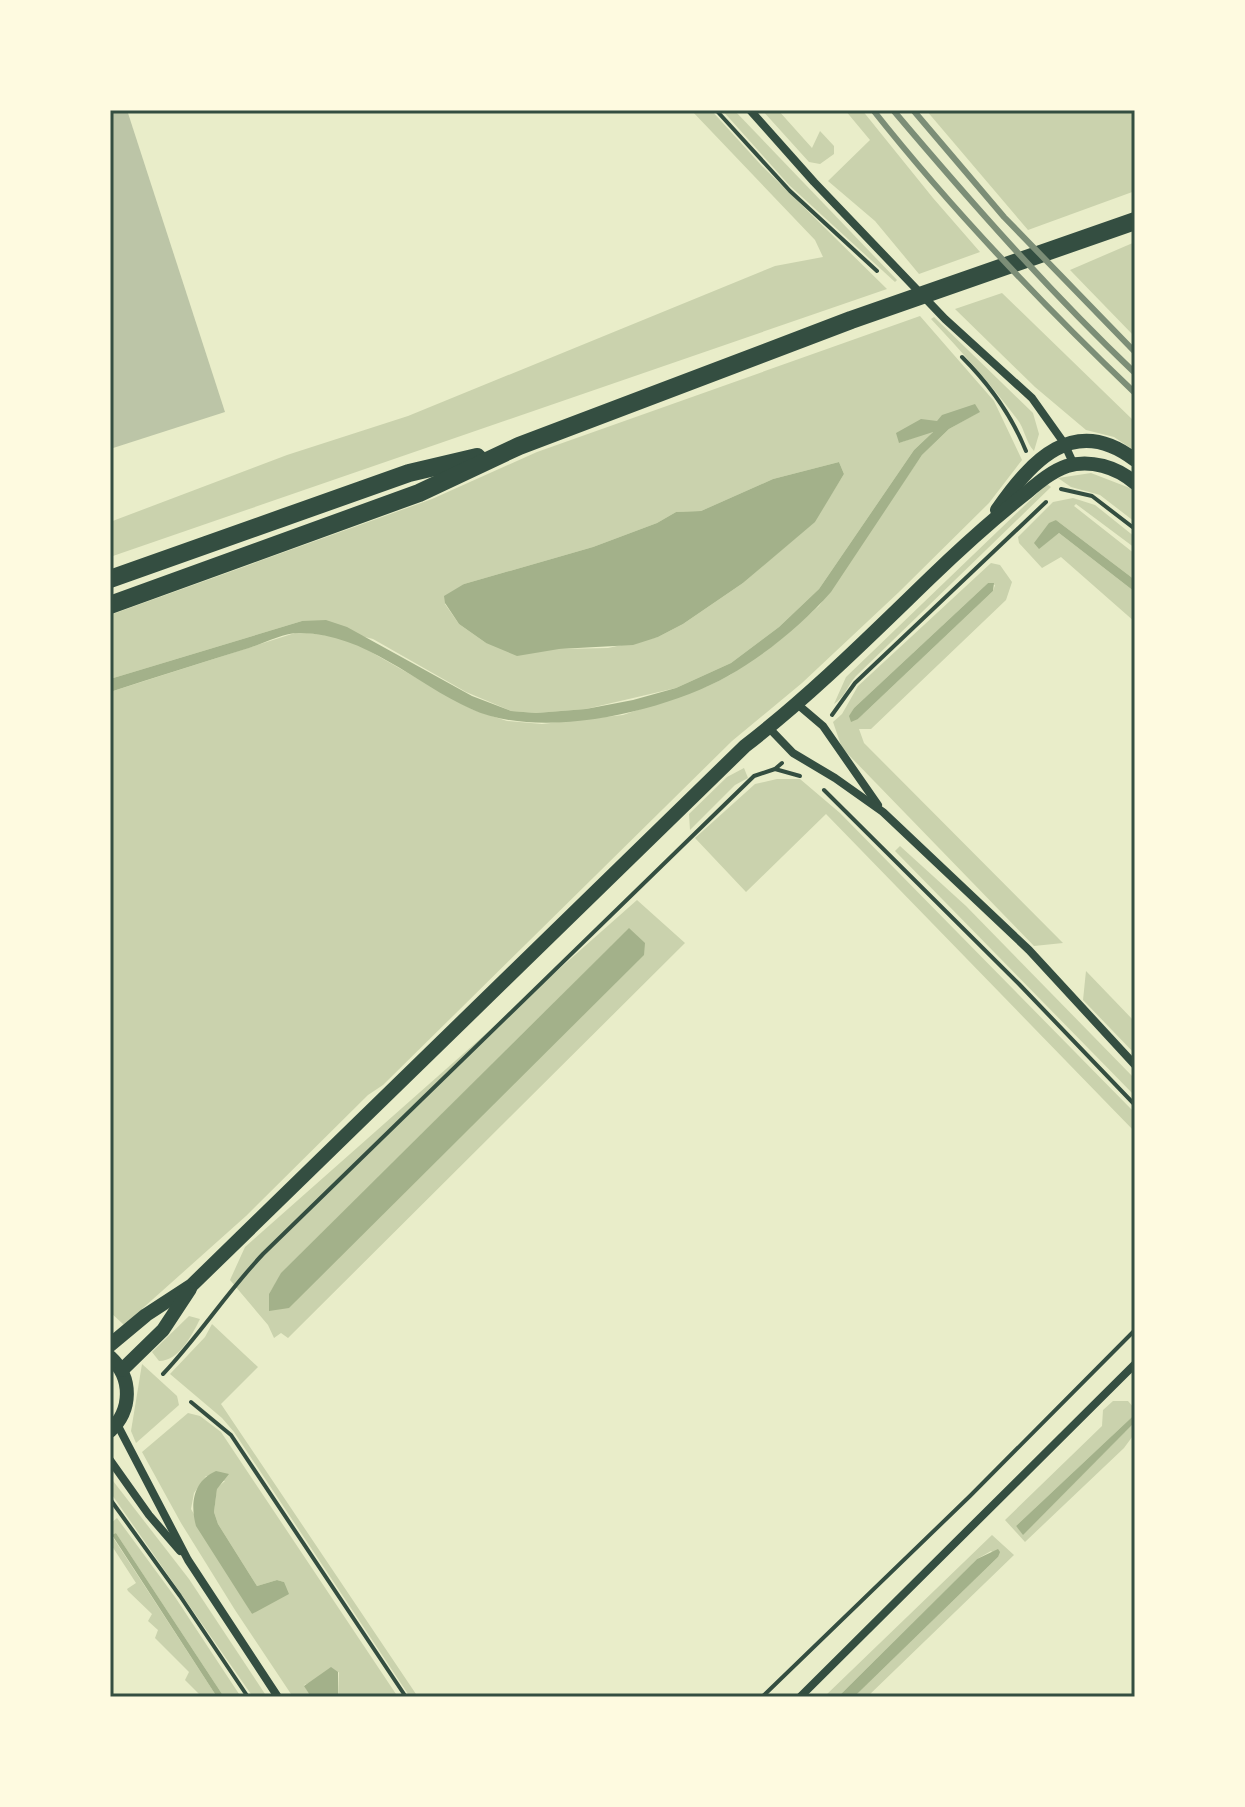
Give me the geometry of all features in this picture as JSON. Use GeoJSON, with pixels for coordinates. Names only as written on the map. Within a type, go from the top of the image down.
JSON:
{"type":"FeatureCollection","features":[{"type":"Feature","properties":{"kind":"main road"},"geometry":{"type":"LineString","coordinates":[[110,605],[419,493],[519,446],[851,320],[1129,223]]}},
{"type":"Feature","properties":{"kind":"main road"},"geometry":{"type":"LineString","coordinates":[[110,579],[409,473],[519,446]]}},
{"type":"Feature","properties":{"kind":"street"},"geometry":{"type":"LineString","coordinates":[[750,110],[945,319],[1032,398],[1064,443],[1074,465]]}},
{"type":"Feature","properties":{"kind":"street"},"geometry":{"type":"LineString","coordinates":[[987,523],[1034,462],[1064,443],[1100,442],[1135,460]]}},
{"type":"Feature","properties":{"kind":"street"},"geometry":{"type":"LineString","coordinates":[[110,1345],[146,1315],[192,1285],[733,757],[839,667],[987,523],[1048,476],[1065,467],[1106,467],[1124,473],[1135,483]]}},
{"type":"Feature","properties":{"kind":"street"},"geometry":{"type":"LineString","coordinates":[[796,703],[823,726],[883,812]]}},
{"type":"Feature","properties":{"kind":"street"},"geometry":{"type":"LineString","coordinates":[[769,728],[793,753],[883,812],[1029,950],[1135,1065]]}},
{"type":"Feature","properties":{"kind":"street"},"geometry":{"type":"LineString","coordinates":[[122,1370],[163,1330],[192,1285]]}},
{"type":"Feature","properties":{"kind":"street"},"geometry":{"type":"LineString","coordinates":[[110,1357],[122,1370],[126,1380],[127,1402],[114,1427],[188,1560],[278,1697]]}},
{"type":"Feature","properties":{"kind":"street"},"geometry":{"type":"LineString","coordinates":[[800,1697],[1135,1364]]}},
{"type":"Feature","properties":{"kind":"street"},"geometry":{"type":"LineString","coordinates":[[110,1460],[149,1515],[188,1560]]}},
{"type":"Feature","properties":{"kind":"path"},"geometry":{"type":"LineString","coordinates":[[1060,489],[1092,496],[1135,529]]}},
{"type":"Feature","properties":{"kind":"path"},"geometry":{"type":"LineString","coordinates":[[823,726],[855,683],[1048,500]]}},
{"type":"Feature","properties":{"kind":"path"},"geometry":{"type":"LineString","coordinates":[[163,1374],[191,1344],[228,1292],[263,1254],[754,776],[775,769],[793,753]]}},
{"type":"Feature","properties":{"kind":"path"},"geometry":{"type":"LineString","coordinates":[[775,769],[807,779]]}},
{"type":"Feature","properties":{"kind":"path"},"geometry":{"type":"LineString","coordinates":[[817,783],[1019,984],[1135,1105]]}},
{"type":"Feature","properties":{"kind":"path"},"geometry":{"type":"LineString","coordinates":[[762,1697],[970,1496],[1135,1330]]}},
{"type":"Feature","properties":{"kind":"path"},"geometry":{"type":"LineString","coordinates":[[191,1402],[231,1435],[406,1697]]}},
{"type":"Feature","properties":{"kind":"path"},"geometry":{"type":"LineString","coordinates":[[110,1499],[248,1697]]}},
{"type":"Feature","properties":{"kind":"shaded area"},"geometry":{"type":"Polygon","coordinates":[[[691,110],[711,110],[761,165],[887,289],[110,557],[110,522],[287,455],[408,416],[775,266],[823,257],[815,240],[691,110]]]}},
{"type":"Feature","properties":{"kind":"shaded area"},"geometry":{"type":"Polygon","coordinates":[[[722,110],[734,110],[897,280],[895,282],[789,185],[722,110]]]}},
{"type":"Feature","properties":{"kind":"shaded area"},"geometry":{"type":"Polygon","coordinates":[[[762,110],[778,110],[812,148],[820,131],[834,146],[834,154],[820,164],[809,162],[762,110]]]}},
{"type":"Feature","properties":{"kind":"shaded area"},"geometry":{"type":"Polygon","coordinates":[[[845,110],[862,110],[980,252],[919,274],[875,221],[828,181],[870,140],[845,110]]]}},
{"type":"Feature","properties":{"kind":"shaded area"},"geometry":{"type":"Polygon","coordinates":[[[926,110],[1135,110],[1135,191],[1028,230],[926,110]]]}},
{"type":"Feature","properties":{"kind":"shaded area"},"geometry":{"type":"Polygon","coordinates":[[[1135,242],[1135,337],[1070,270],[1135,242]]]}},
{"type":"Feature","properties":{"kind":"shaded area"},"geometry":{"type":"Polygon","coordinates":[[[1002,293],[1135,422],[1135,451],[1114,437],[1086,430],[1035,387],[955,309],[1002,293]]]}},
{"type":"Feature","properties":{"kind":"shaded area"},"geometry":{"type":"Polygon","coordinates":[[[920,316],[994,401],[1022,460],[989,503],[899,592],[802,683],[732,741],[383,1085],[368,1095],[246,1216],[124,1325],[110,1312],[110,692],[298,632],[332,636],[357,644],[471,709],[507,721],[542,724],[623,715],[708,686],[775,644],[819,606],[922,455],[949,429],[979,412],[937,421],[899,443],[935,430],[914,450],[819,589],[779,627],[731,663],[676,688],[586,709],[536,713],[511,711],[466,692],[373,639],[302,621],[110,679],[110,615],[432,499],[537,452],[920,316]],[[839,462],[773,479],[701,511],[676,512],[657,523],[593,547],[464,584],[445,604],[459,624],[486,643],[559,649],[608,648],[658,637],[683,624],[743,583],[814,522],[844,474],[839,462]]]}},
{"type":"Feature","properties":{"kind":"shaded area"},"geometry":{"type":"Polygon","coordinates":[[[934,317],[1033,413],[1039,434],[1034,451],[1017,419],[931,319],[934,317]]]}},
{"type":"Feature","properties":{"kind":"shaded area"},"geometry":{"type":"Polygon","coordinates":[[[975,404],[980,412],[949,429],[922,455],[831,592],[808,616],[742,668],[670,701],[637,711],[566,722],[499,718],[471,709],[368,651],[325,635],[301,633],[282,636],[110,692],[110,679],[302,621],[326,620],[347,627],[472,696],[511,711],[536,713],[586,709],[676,688],[731,663],[779,627],[819,589],[914,450],[933,432],[899,443],[896,433],[921,419],[937,421],[942,415],[975,404]]]}},
{"type":"Feature","properties":{"kind":"shaded area"},"geometry":{"type":"Polygon","coordinates":[[[839,462],[844,474],[815,522],[743,583],[683,624],[658,637],[633,645],[559,649],[517,656],[486,643],[459,624],[445,603],[444,596],[464,584],[593,547],[657,523],[676,512],[701,511],[773,479],[839,462]]]}},
{"type":"Feature","properties":{"kind":"shaded area"},"geometry":{"type":"Polygon","coordinates":[[[1091,473],[1135,490],[1135,522],[1100,495],[1071,487],[1058,478],[1091,473]]]}},
{"type":"Feature","properties":{"kind":"shaded area"},"geometry":{"type":"Polygon","coordinates":[[[1047,484],[1051,487],[856,676],[834,704],[846,677],[1047,484]]]}},
{"type":"Feature","properties":{"kind":"shaded area"},"geometry":{"type":"Polygon","coordinates":[[[1073,498],[1095,505],[1135,537],[1135,548],[1076,504],[1074,506],[1135,554],[1135,580],[1056,520],[1039,548],[1059,533],[1135,592],[1135,622],[1061,557],[1042,568],[1019,543],[1018,537],[1053,502],[1073,498]]]}},
{"type":"Feature","properties":{"kind":"shaded area"},"geometry":{"type":"Polygon","coordinates":[[[1056,520],[1135,580],[1135,592],[1059,533],[1039,549],[1034,543],[1049,523],[1056,520]]]}},
{"type":"Feature","properties":{"kind":"shaded area"},"geometry":{"type":"Polygon","coordinates":[[[991,563],[1000,565],[1012,582],[1006,600],[871,729],[859,729],[864,743],[1063,943],[1034,946],[842,748],[833,722],[842,714],[858,686],[991,563]],[[988,583],[854,708],[850,716],[858,719],[993,591],[995,585],[988,583]]]}},
{"type":"Feature","properties":{"kind":"shaded area"},"geometry":{"type":"Polygon","coordinates":[[[988,583],[994,583],[993,591],[858,719],[851,722],[849,716],[854,708],[988,583]]]}},
{"type":"Feature","properties":{"kind":"shaded area"},"geometry":{"type":"Polygon","coordinates":[[[744,768],[748,778],[735,785],[690,830],[689,814],[727,777],[744,768]]]}},
{"type":"Feature","properties":{"kind":"shaded area"},"geometry":{"type":"Polygon","coordinates":[[[777,779],[800,779],[840,813],[1135,1113],[1135,1132],[826,814],[746,892],[695,838],[755,784],[777,779]]]}},
{"type":"Feature","properties":{"kind":"shaded area"},"geometry":{"type":"Polygon","coordinates":[[[900,846],[966,906],[1135,1079],[1135,1096],[895,851],[900,846]]]}},
{"type":"Feature","properties":{"kind":"shaded area"},"geometry":{"type":"Polygon","coordinates":[[[637,900],[685,943],[288,1338],[281,1333],[274,1338],[268,1325],[230,1280],[245,1247],[637,900]],[[628,929],[282,1273],[269,1294],[628,929]]]}},
{"type":"Feature","properties":{"kind":"shaded area"},"geometry":{"type":"Polygon","coordinates":[[[629,928],[645,943],[644,955],[289,1308],[269,1311],[269,1294],[281,1273],[629,928]]]}},
{"type":"Feature","properties":{"kind":"shaded area"},"geometry":{"type":"Polygon","coordinates":[[[1086,971],[1135,1022],[1135,1054],[1083,1000],[1086,971]]]}},
{"type":"Feature","properties":{"kind":"shaded area"},"geometry":{"type":"Polygon","coordinates":[[[189,1316],[200,1319],[189,1339],[173,1357],[159,1361],[152,1352],[189,1316]]]}},
{"type":"Feature","properties":{"kind":"shaded area"},"geometry":{"type":"Polygon","coordinates":[[[212,1324],[258,1367],[221,1404],[418,1697],[410,1697],[234,1432],[170,1374],[205,1337],[212,1324]]]}},
{"type":"Feature","properties":{"kind":"shaded area"},"geometry":{"type":"Polygon","coordinates":[[[142,1364],[177,1396],[179,1405],[136,1443],[131,1431],[142,1364]]]}},
{"type":"Feature","properties":{"kind":"shaded area"},"geometry":{"type":"Polygon","coordinates":[[[1113,1401],[1128,1401],[1135,1409],[1135,1421],[1132,1417],[1016,1526],[1023,1534],[1135,1422],[1135,1433],[1124,1448],[1025,1542],[1005,1520],[1102,1426],[1103,1410],[1113,1401]]]}},
{"type":"Feature","properties":{"kind":"shaded area"},"geometry":{"type":"Polygon","coordinates":[[[188,1413],[200,1416],[221,1432],[398,1697],[338,1697],[339,1672],[304,1685],[311,1697],[293,1697],[181,1523],[142,1452],[188,1413]],[[206,1476],[194,1493],[191,1509],[252,1614],[284,1582],[277,1580],[257,1586],[218,1524],[214,1512],[217,1488],[225,1481],[206,1476]]]}},
{"type":"Feature","properties":{"kind":"shaded area"},"geometry":{"type":"Polygon","coordinates":[[[1132,1417],[1135,1422],[1023,1535],[1016,1526],[1132,1417]]]}},
{"type":"Feature","properties":{"kind":"shaded area"},"geometry":{"type":"Polygon","coordinates":[[[216,1471],[229,1474],[217,1489],[214,1512],[218,1524],[257,1586],[277,1580],[284,1582],[289,1594],[252,1614],[196,1526],[193,1510],[195,1494],[202,1481],[216,1471]]]}},
{"type":"Feature","properties":{"kind":"shaded area"},"geometry":{"type":"Polygon","coordinates":[[[110,1477],[189,1579],[267,1697],[253,1697],[110,1492],[110,1477]]]}},
{"type":"Feature","properties":{"kind":"shaded area"},"geometry":{"type":"Polygon","coordinates":[[[117,1518],[175,1597],[241,1697],[224,1697],[116,1533],[112,1536],[217,1697],[202,1697],[185,1680],[189,1672],[155,1638],[158,1630],[148,1621],[152,1614],[128,1591],[136,1583],[110,1543],[110,1524],[117,1518]]]}},
{"type":"Feature","properties":{"kind":"shaded area"},"geometry":{"type":"Polygon","coordinates":[[[116,1533],[224,1697],[217,1697],[112,1535],[116,1533]]]}},
{"type":"Feature","properties":{"kind":"shaded area"},"geometry":{"type":"Polygon","coordinates":[[[992,1535],[1014,1555],[867,1697],[854,1697],[998,1557],[991,1551],[977,1559],[838,1697],[824,1697],[992,1535]]]}},
{"type":"Feature","properties":{"kind":"shaded area"},"geometry":{"type":"Polygon","coordinates":[[[998,1549],[998,1557],[854,1697],[838,1697],[977,1559],[998,1549]]]}},
{"type":"Feature","properties":{"kind":"shaded area"},"geometry":{"type":"Polygon","coordinates":[[[331,1667],[338,1672],[338,1697],[311,1697],[304,1686],[331,1667]]]}},
{"type":"Feature","properties":{"kind":"building"},"geometry":{"type":"Polygon","coordinates":[[[110,110],[127,110],[225,412],[110,449],[110,110]]]}},
{"type":"Feature","properties":{"kind":"railway"},"geometry":{"type":"LineString","coordinates":[[873,110],[999,256],[1135,393]]}},
{"type":"Feature","properties":{"kind":"railway"},"geometry":{"type":"LineString","coordinates":[[893,110],[1011,245],[1135,373]]}},
{"type":"Feature","properties":{"kind":"railway"},"geometry":{"type":"LineString","coordinates":[[913,110],[1004,217],[1135,352]]}}]}
